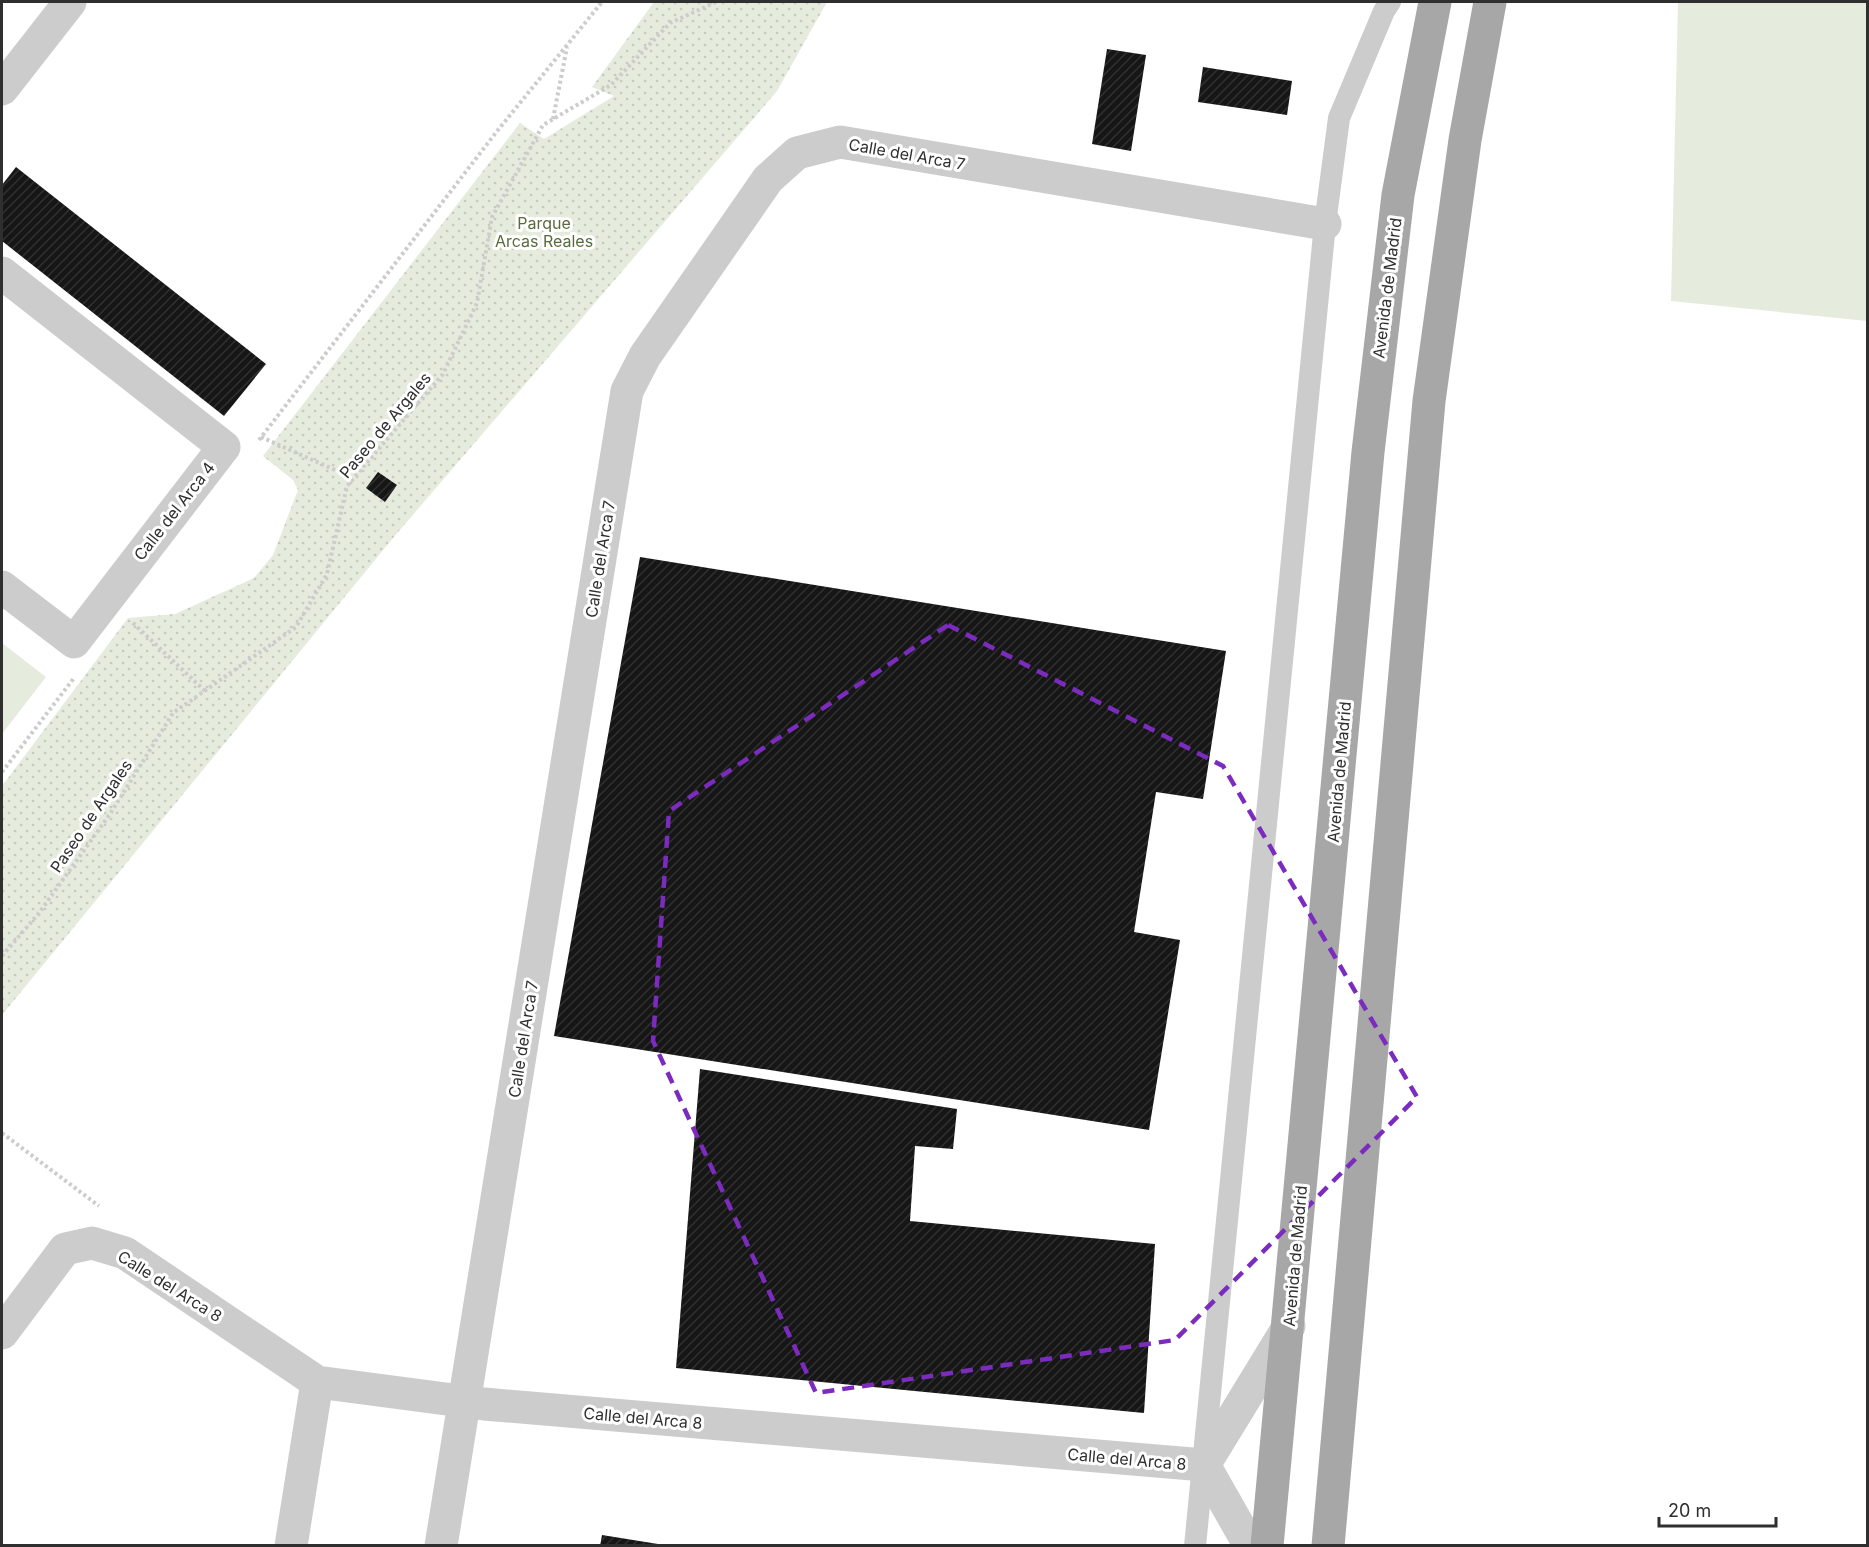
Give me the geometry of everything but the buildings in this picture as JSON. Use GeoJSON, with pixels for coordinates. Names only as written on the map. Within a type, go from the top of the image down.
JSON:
{"type":"FeatureCollection","features":[{"type":"Feature","properties":{"kind":"main road","name":"Avenida de Madrid"},"geometry":{"type":"LineString","coordinates":[[1267,1545],[1368,452],[1398,195],[1435,2]]}},
{"type":"Feature","properties":{"kind":"main road"},"geometry":{"type":"LineString","coordinates":[[1328,1545],[1429,401],[1465,140],[1491,2]]}},
{"type":"Feature","properties":{"kind":"street"},"geometry":{"type":"LineString","coordinates":[[2,89],[70,2]]}},
{"type":"Feature","properties":{"kind":"street","name":"Calle del Arca 7"},"geometry":{"type":"LineString","coordinates":[[441,1545],[627,391],[645,356],[768,179],[796,153],[840,142],[1324,224]]}},
{"type":"Feature","properties":{"kind":"street","name":"Calle del Arca 4"},"geometry":{"type":"LineString","coordinates":[[2,273],[224,447],[74,642],[2,587]]}},
{"type":"Feature","properties":{"kind":"street","name":"Calle del Arca 8"},"geometry":{"type":"LineString","coordinates":[[2,1333],[65,1249],[92,1243],[125,1253],[317,1382],[464,1402],[1204,1465],[1289,1326]]}},
{"type":"Feature","properties":{"kind":"street"},"geometry":{"type":"LineString","coordinates":[[291,1545],[317,1382]]}},
{"type":"Feature","properties":{"kind":"street"},"geometry":{"type":"LineString","coordinates":[[1204,1465],[1250,1545]]}},
{"type":"Feature","properties":{"kind":"lane"},"geometry":{"type":"LineString","coordinates":[[1195,1545],[1324,224],[1339,118],[1384,11],[1390,2]]}},
{"type":"Feature","properties":{"kind":"path"},"geometry":{"type":"LineString","coordinates":[[254,447],[602,2]]}},
{"type":"Feature","properties":{"kind":"path","name":"Paseo de Argales"},"geometry":{"type":"LineString","coordinates":[[2,956],[39,913],[110,814],[173,713],[296,627],[327,574],[347,486],[443,374],[477,303],[492,217],[543,125],[610,85],[670,23],[716,2]]}},
{"type":"Feature","properties":{"kind":"path"},"geometry":{"type":"LineString","coordinates":[[553,120],[567,44]]}},
{"type":"Feature","properties":{"kind":"path"},"geometry":{"type":"LineString","coordinates":[[261,437],[353,478]]}},
{"type":"Feature","properties":{"kind":"path"},"geometry":{"type":"LineString","coordinates":[[128,618],[205,691]]}},
{"type":"Feature","properties":{"kind":"path"},"geometry":{"type":"LineString","coordinates":[[2,772],[81,670]]}},
{"type":"Feature","properties":{"kind":"path"},"geometry":{"type":"LineString","coordinates":[[2,1132],[101,1207]]}},
{"type":"Feature","properties":{"kind":"highlighted area"},"geometry":{"type":"Polygon","coordinates":[[[948,625],[1223,766],[1417,1097],[1175,1340],[816,1393],[653,1041],[669,811],[948,625]]]}},
{"type":"Feature","properties":{"kind":"green space","name":"Parque Arcas Reales"},"geometry":{"type":"Polygon","coordinates":[[[654,2],[827,2],[777,91],[393,538],[2,1015],[2,786],[128,618],[175,614],[254,578],[273,555],[298,490],[293,480],[263,456],[520,123],[544,139],[614,96],[592,87],[654,2]]]}},
{"type":"Feature","properties":{"kind":"green space"},"geometry":{"type":"Polygon","coordinates":[[[1678,2],[1867,2],[1867,321],[1671,301],[1678,2]]]}},
{"type":"Feature","properties":{"kind":"green space"},"geometry":{"type":"Polygon","coordinates":[[[2,643],[46,677],[2,734],[2,643]]]}}]}
